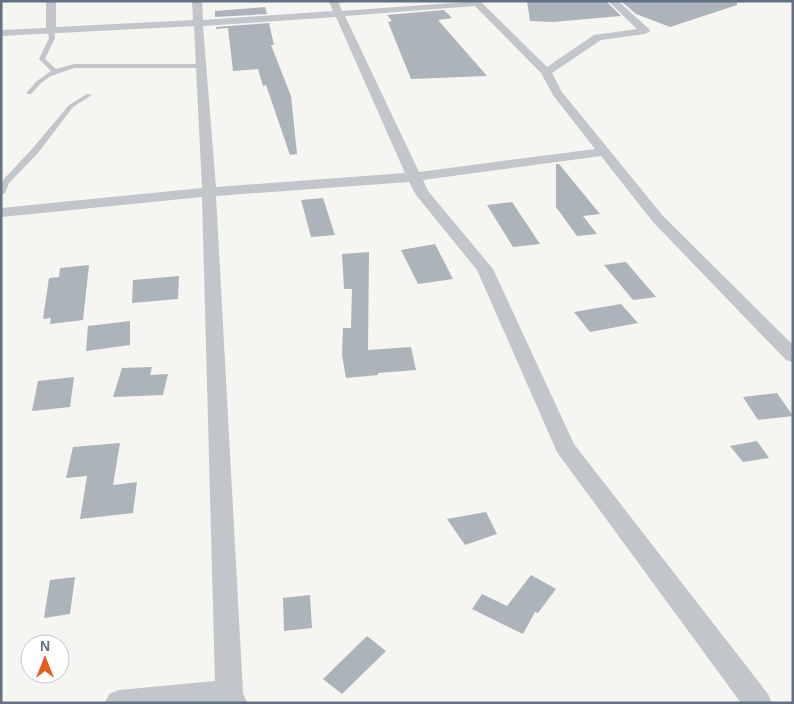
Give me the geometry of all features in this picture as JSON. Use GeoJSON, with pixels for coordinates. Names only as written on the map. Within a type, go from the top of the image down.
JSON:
{"type":"FeatureCollection","features":[{"type":"Feature","properties":{"kind":"street"},"geometry":{"type":"LineString","coordinates":[[50,1],[51,30]]}},
{"type":"Feature","properties":{"kind":"street"},"geometry":{"type":"LineString","coordinates":[[119,703],[231,698],[210,192],[197,1]]}},
{"type":"Feature","properties":{"kind":"street"},"geometry":{"type":"LineString","coordinates":[[546,72],[598,36],[645,31],[612,1]]}},
{"type":"Feature","properties":{"kind":"street"},"geometry":{"type":"LineString","coordinates":[[1,33],[274,19],[336,8],[476,2],[546,72],[557,93],[658,219],[793,356]]}},
{"type":"Feature","properties":{"kind":"street"},"geometry":{"type":"LineString","coordinates":[[336,8],[421,192],[485,269],[565,447],[758,703]]}},
{"type":"Feature","properties":{"kind":"street"},"geometry":{"type":"LineString","coordinates":[[1,213],[210,192],[414,177],[604,152]]}},
{"type":"Feature","properties":{"kind":"lane"},"geometry":{"type":"LineString","coordinates":[[51,30],[52,38],[42,59],[54,71]]}},
{"type":"Feature","properties":{"kind":"lane"},"geometry":{"type":"LineString","coordinates":[[28,93],[38,80],[54,71],[74,66],[202,66]]}},
{"type":"Feature","properties":{"kind":"lane"},"geometry":{"type":"LineString","coordinates":[[1,193],[6,182],[35,151],[71,106],[88,95]]}},
{"type":"Feature","properties":{"kind":"building"},"geometry":{"type":"Polygon","coordinates":[[[527,1],[606,1],[621,16],[553,22],[530,21],[527,1]]]}},
{"type":"Feature","properties":{"kind":"building"},"geometry":{"type":"Polygon","coordinates":[[[621,1],[737,1],[737,5],[670,27],[636,14],[621,1]]]}},
{"type":"Feature","properties":{"kind":"building"},"geometry":{"type":"Polygon","coordinates":[[[265,7],[267,14],[215,17],[215,11],[265,7]]]}},
{"type":"Feature","properties":{"kind":"building"},"geometry":{"type":"Polygon","coordinates":[[[444,10],[452,18],[438,20],[487,76],[411,79],[388,22],[392,21],[387,15],[444,10]]]}},
{"type":"Feature","properties":{"kind":"building"},"geometry":{"type":"Polygon","coordinates":[[[269,23],[274,45],[271,45],[291,96],[297,154],[290,155],[266,85],[263,86],[258,69],[233,71],[228,28],[216,29],[216,27],[269,23]]]}},
{"type":"Feature","properties":{"kind":"building"},"geometry":{"type":"Polygon","coordinates":[[[556,164],[559,164],[600,214],[583,216],[597,234],[577,236],[556,207],[556,164]]]}},
{"type":"Feature","properties":{"kind":"building"},"geometry":{"type":"Polygon","coordinates":[[[323,198],[335,235],[311,237],[301,200],[323,198]]]}},
{"type":"Feature","properties":{"kind":"building"},"geometry":{"type":"Polygon","coordinates":[[[512,202],[540,244],[513,247],[487,205],[512,202]]]}},
{"type":"Feature","properties":{"kind":"building"},"geometry":{"type":"Polygon","coordinates":[[[435,244],[453,279],[418,284],[401,250],[435,244]]]}},
{"type":"Feature","properties":{"kind":"building"},"geometry":{"type":"Polygon","coordinates":[[[369,252],[368,350],[411,347],[416,370],[346,378],[342,355],[343,328],[351,328],[352,289],[344,289],[342,254],[369,252]]]}},
{"type":"Feature","properties":{"kind":"building"},"geometry":{"type":"Polygon","coordinates":[[[626,262],[656,297],[633,300],[604,265],[626,262]]]}},
{"type":"Feature","properties":{"kind":"building"},"geometry":{"type":"Polygon","coordinates":[[[89,265],[83,320],[50,324],[51,318],[43,319],[49,278],[59,277],[60,268],[89,265]]]}},
{"type":"Feature","properties":{"kind":"building"},"geometry":{"type":"Polygon","coordinates":[[[179,276],[178,299],[132,303],[133,280],[179,276]]]}},
{"type":"Feature","properties":{"kind":"building"},"geometry":{"type":"Polygon","coordinates":[[[621,304],[638,323],[590,332],[574,312],[621,304]]]}},
{"type":"Feature","properties":{"kind":"building"},"geometry":{"type":"Polygon","coordinates":[[[130,321],[130,345],[86,351],[88,326],[130,321]]]}},
{"type":"Feature","properties":{"kind":"building"},"geometry":{"type":"Polygon","coordinates":[[[152,367],[150,375],[168,374],[163,395],[113,397],[122,368],[152,367]]]}},
{"type":"Feature","properties":{"kind":"building"},"geometry":{"type":"Polygon","coordinates":[[[74,377],[70,407],[32,411],[38,381],[74,377]]]}},
{"type":"Feature","properties":{"kind":"building"},"geometry":{"type":"Polygon","coordinates":[[[777,393],[793,416],[758,420],[743,397],[777,393]]]}},
{"type":"Feature","properties":{"kind":"building"},"geometry":{"type":"Polygon","coordinates":[[[757,441],[769,458],[743,462],[730,446],[757,441]]]}},
{"type":"Feature","properties":{"kind":"building"},"geometry":{"type":"Polygon","coordinates":[[[120,443],[113,485],[137,482],[133,513],[80,519],[87,476],[66,478],[73,447],[120,443]]]}},
{"type":"Feature","properties":{"kind":"building"},"geometry":{"type":"Polygon","coordinates":[[[486,512],[497,534],[465,545],[447,519],[486,512]]]}},
{"type":"Feature","properties":{"kind":"building"},"geometry":{"type":"Polygon","coordinates":[[[531,575],[556,589],[538,613],[535,612],[523,634],[472,609],[482,594],[507,606],[531,575]]]}},
{"type":"Feature","properties":{"kind":"building"},"geometry":{"type":"Polygon","coordinates":[[[75,577],[70,614],[44,618],[50,580],[75,577]]]}},
{"type":"Feature","properties":{"kind":"building"},"geometry":{"type":"Polygon","coordinates":[[[310,595],[312,628],[284,631],[283,598],[310,595]]]}},
{"type":"Feature","properties":{"kind":"building"},"geometry":{"type":"Polygon","coordinates":[[[367,636],[386,651],[342,694],[323,679],[367,636]]]}}]}
